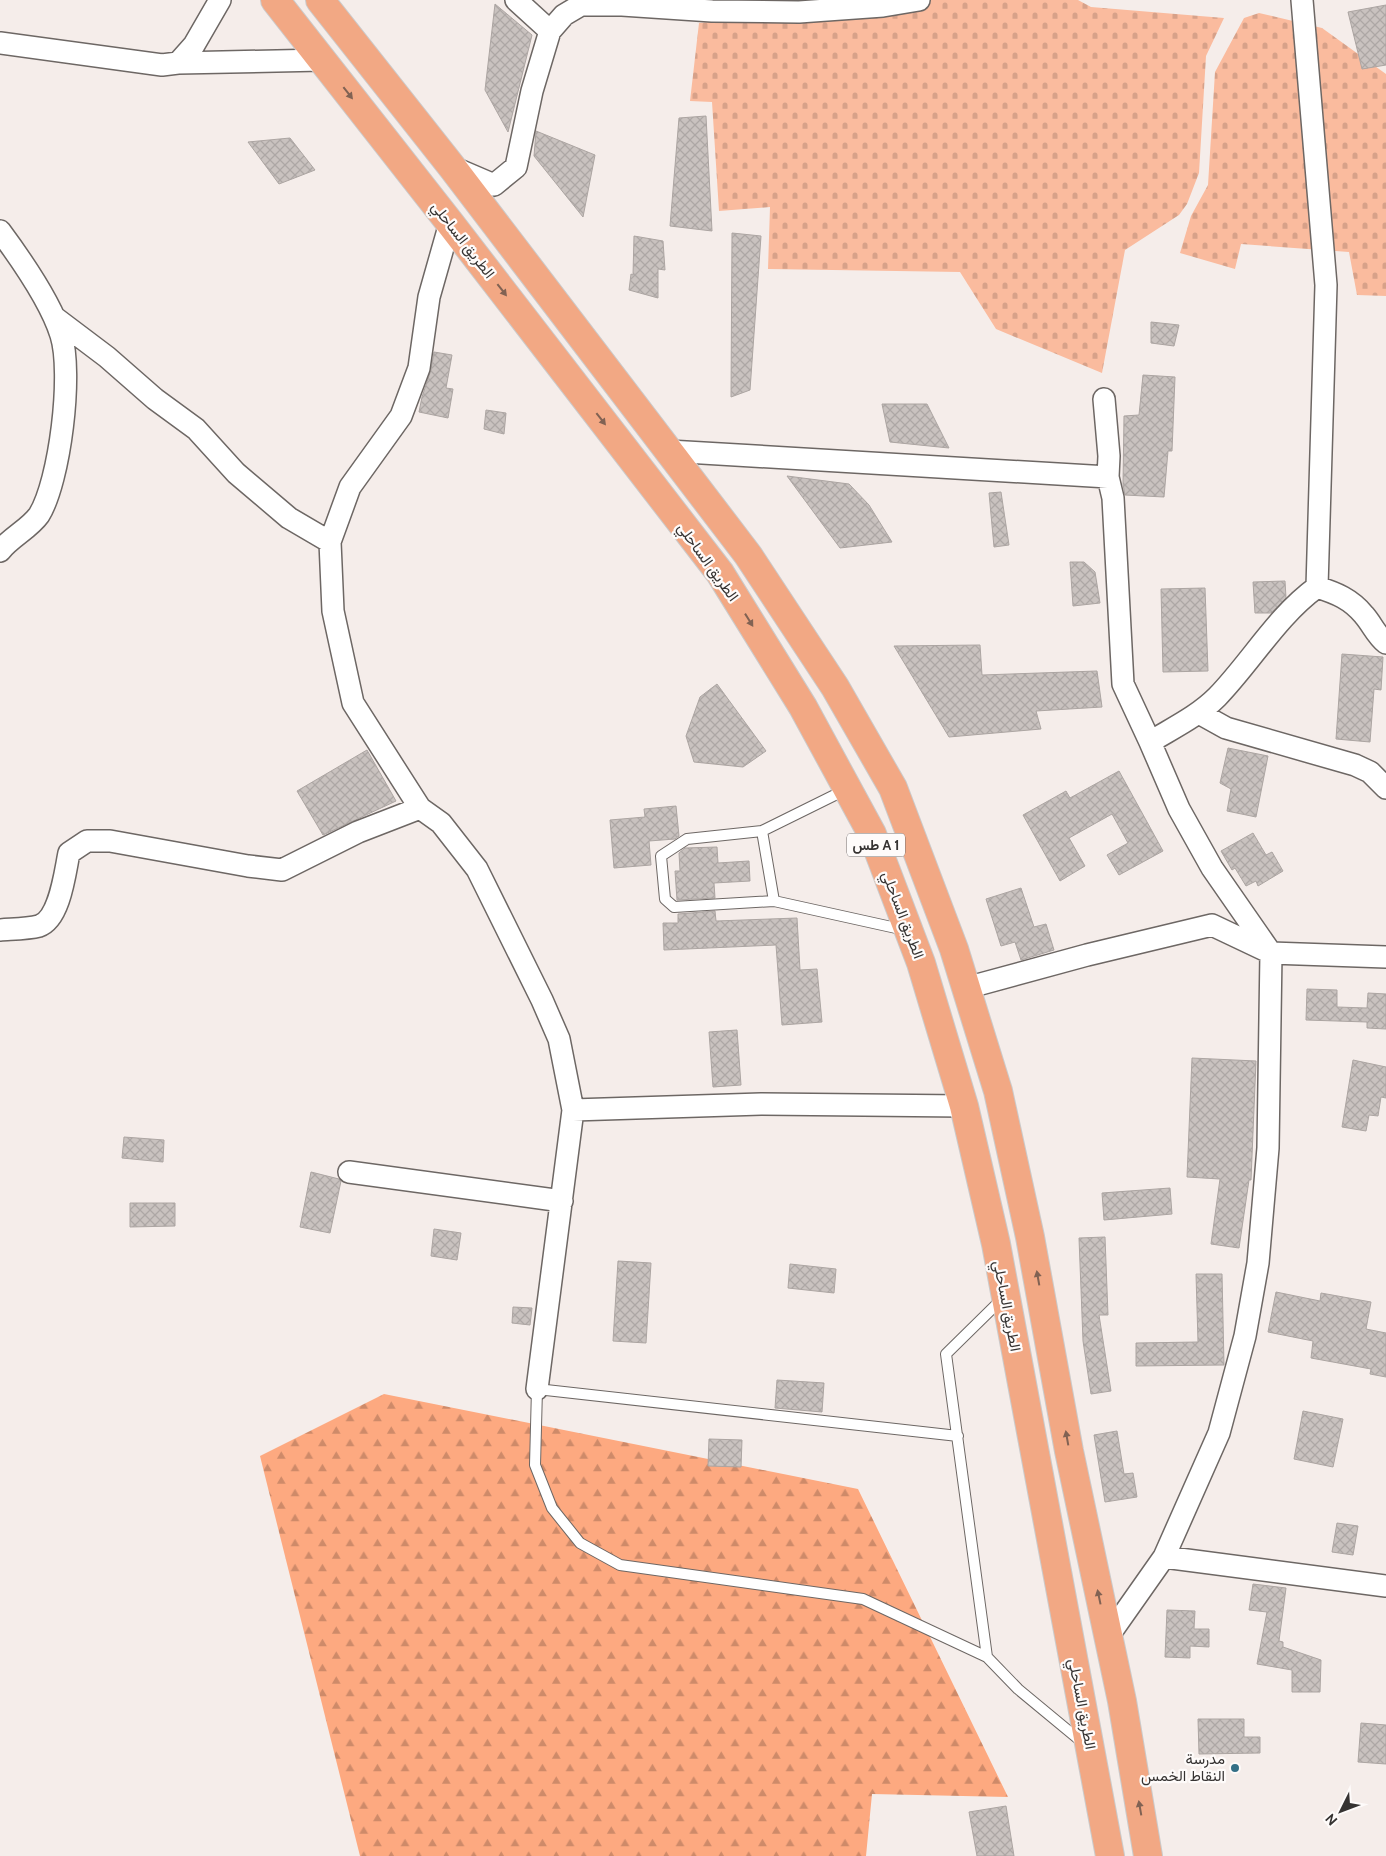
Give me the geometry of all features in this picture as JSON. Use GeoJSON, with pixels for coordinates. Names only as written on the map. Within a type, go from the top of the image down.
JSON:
{"type":"FeatureCollection","features":[{"type":"Feature","properties":{"kind":"highway","name":"الطريق الساحلي"},"geometry":{"type":"LineString","coordinates":[[274,0],[450,223],[720,573],[802,707],[872,834],[921,963],[964,1106],[1006,1295],[1110,1856]]}},
{"type":"Feature","properties":{"kind":"highway","name":"طس A 1"},"geometry":{"type":"LineString","coordinates":[[320,0],[452,167],[754,564],[835,687],[893,788],[954,949],[998,1091],[1030,1237],[1069,1451],[1122,1702],[1148,1856]]}},
{"type":"Feature","properties":{"kind":"street"},"geometry":{"type":"LineString","coordinates":[[178,63],[194,46],[220,0]]}},
{"type":"Feature","properties":{"kind":"street"},"geometry":{"type":"LineString","coordinates":[[516,0],[550,31]]}},
{"type":"Feature","properties":{"kind":"street"},"geometry":{"type":"LineString","coordinates":[[452,167],[494,185],[516,167],[532,91],[550,31],[564,15],[581,5],[622,5],[712,11],[799,12],[883,6],[919,0]]}},
{"type":"Feature","properties":{"kind":"street"},"geometry":{"type":"LineString","coordinates":[[1302,0],[1326,285],[1317,587]]}},
{"type":"Feature","properties":{"kind":"street"},"geometry":{"type":"LineString","coordinates":[[0,44],[162,65],[322,60]]}},
{"type":"Feature","properties":{"kind":"street"},"geometry":{"type":"LineString","coordinates":[[450,223],[429,297],[419,368],[401,416],[350,487],[330,542],[333,611],[353,704],[420,808],[442,823],[476,870],[542,1000],[559,1039],[573,1110],[537,1389]]}},
{"type":"Feature","properties":{"kind":"street"},"geometry":{"type":"LineString","coordinates":[[0,231],[20,259],[54,317],[62,337],[65,379],[62,433],[56,463],[39,515],[0,551]]}},
{"type":"Feature","properties":{"kind":"street"},"geometry":{"type":"LineString","coordinates":[[54,317],[107,357],[155,399],[196,429],[236,472],[289,518],[330,542]]}},
{"type":"Feature","properties":{"kind":"street"},"geometry":{"type":"LineString","coordinates":[[1104,399],[1109,456],[1108,477],[1113,498],[1123,684],[1179,809],[1208,860],[1271,953],[1268,1148],[1258,1263],[1245,1336],[1219,1433],[1164,1558],[1107,1638]]}},
{"type":"Feature","properties":{"kind":"street"},"geometry":{"type":"LineString","coordinates":[[669,452],[1108,477]]}},
{"type":"Feature","properties":{"kind":"street"},"geometry":{"type":"LineString","coordinates":[[1317,587],[1342,594],[1364,614],[1380,638],[1386,643]]}},
{"type":"Feature","properties":{"kind":"street"},"geometry":{"type":"LineString","coordinates":[[1150,742],[1199,713],[1216,698],[1288,613],[1302,598],[1317,587]]}},
{"type":"Feature","properties":{"kind":"street"},"geometry":{"type":"LineString","coordinates":[[1199,713],[1226,728],[1355,765],[1370,772],[1386,788]]}},
{"type":"Feature","properties":{"kind":"street"},"geometry":{"type":"LineString","coordinates":[[0,930],[39,926],[49,920],[62,886],[68,853],[87,841],[129,844],[248,866],[282,870],[358,832],[420,808]]}},
{"type":"Feature","properties":{"kind":"street"},"geometry":{"type":"LineString","coordinates":[[966,988],[1086,955],[1212,925],[1271,953],[1386,957]]}},
{"type":"Feature","properties":{"kind":"street"},"geometry":{"type":"LineString","coordinates":[[573,1110],[761,1104],[964,1106]]}},
{"type":"Feature","properties":{"kind":"street"},"geometry":{"type":"LineString","coordinates":[[349,1172],[562,1201]]}},
{"type":"Feature","properties":{"kind":"street"},"geometry":{"type":"LineString","coordinates":[[1164,1558],[1386,1586]]}},
{"type":"Feature","properties":{"kind":"lane"},"geometry":{"type":"LineString","coordinates":[[847,789],[762,831],[687,839],[661,856],[665,899],[674,907],[774,901],[909,931]]}},
{"type":"Feature","properties":{"kind":"lane"},"geometry":{"type":"LineString","coordinates":[[762,831],[774,901]]}},
{"type":"Feature","properties":{"kind":"lane"},"geometry":{"type":"LineString","coordinates":[[987,1657],[946,1354],[1006,1295]]}},
{"type":"Feature","properties":{"kind":"lane"},"geometry":{"type":"LineString","coordinates":[[958,1436],[537,1389],[535,1464],[552,1508],[580,1543],[620,1565],[863,1599],[987,1657],[1018,1688],[1091,1749]]}},
{"type":"Feature","properties":{"kind":"green space"},"geometry":{"type":"Polygon","coordinates":[[[919,0],[1078,0],[1091,7],[1224,18],[1206,56],[1199,173],[1187,204],[1179,215],[1125,250],[1102,373],[996,329],[960,272],[768,269],[770,207],[719,211],[712,102],[690,101],[699,23],[919,0]]]}},
{"type":"Feature","properties":{"kind":"green space"},"geometry":{"type":"Polygon","coordinates":[[[1259,13],[1322,28],[1386,74],[1386,296],[1357,295],[1349,252],[1241,244],[1235,269],[1180,253],[1191,216],[1208,185],[1215,72],[1244,18],[1259,13]]]}},
{"type":"Feature","properties":{"kind":"green space"},"geometry":{"type":"Polygon","coordinates":[[[384,1394],[858,1489],[1008,1797],[872,1794],[866,1856],[360,1856],[260,1456],[384,1394]]]}},
{"type":"Feature","properties":{"kind":"building"},"geometry":{"type":"Polygon","coordinates":[[[495,4],[532,35],[508,132],[485,90],[495,4]]]}},
{"type":"Feature","properties":{"kind":"building"},"geometry":{"type":"Polygon","coordinates":[[[1386,5],[1386,65],[1362,69],[1348,12],[1386,5]]]}},
{"type":"Feature","properties":{"kind":"building"},"geometry":{"type":"Polygon","coordinates":[[[706,116],[712,231],[670,226],[679,118],[706,116]]]}},
{"type":"Feature","properties":{"kind":"building"},"geometry":{"type":"Polygon","coordinates":[[[536,131],[595,155],[583,217],[534,156],[536,131]]]}},
{"type":"Feature","properties":{"kind":"building"},"geometry":{"type":"Polygon","coordinates":[[[290,138],[315,170],[279,184],[248,142],[290,138]]]}},
{"type":"Feature","properties":{"kind":"building"},"geometry":{"type":"Polygon","coordinates":[[[732,233],[761,236],[750,390],[731,397],[732,233]]]}},
{"type":"Feature","properties":{"kind":"building"},"geometry":{"type":"Polygon","coordinates":[[[634,236],[663,241],[665,270],[658,269],[658,298],[629,290],[631,274],[633,275],[634,236]]]}},
{"type":"Feature","properties":{"kind":"building"},"geometry":{"type":"Polygon","coordinates":[[[1151,322],[1179,325],[1174,346],[1151,343],[1151,322]]]}},
{"type":"Feature","properties":{"kind":"building"},"geometry":{"type":"Polygon","coordinates":[[[434,352],[452,355],[446,388],[453,389],[448,418],[419,412],[434,352]]]}},
{"type":"Feature","properties":{"kind":"building"},"geometry":{"type":"Polygon","coordinates":[[[1143,375],[1175,377],[1172,451],[1168,451],[1164,497],[1125,495],[1123,484],[1124,416],[1139,415],[1143,375]]]}},
{"type":"Feature","properties":{"kind":"building"},"geometry":{"type":"Polygon","coordinates":[[[882,404],[927,404],[949,448],[890,442],[882,404]]]}},
{"type":"Feature","properties":{"kind":"building"},"geometry":{"type":"Polygon","coordinates":[[[486,410],[506,413],[504,434],[484,429],[486,410]]]}},
{"type":"Feature","properties":{"kind":"building"},"geometry":{"type":"Polygon","coordinates":[[[787,476],[849,484],[869,505],[892,542],[840,548],[787,476]]]}},
{"type":"Feature","properties":{"kind":"building"},"geometry":{"type":"Polygon","coordinates":[[[1001,492],[1009,545],[994,547],[989,493],[1001,492]]]}},
{"type":"Feature","properties":{"kind":"building"},"geometry":{"type":"Polygon","coordinates":[[[1070,562],[1084,562],[1095,572],[1100,603],[1073,606],[1070,562]]]}},
{"type":"Feature","properties":{"kind":"building"},"geometry":{"type":"Polygon","coordinates":[[[1285,581],[1286,598],[1271,613],[1255,613],[1253,582],[1285,581]]]}},
{"type":"Feature","properties":{"kind":"building"},"geometry":{"type":"Polygon","coordinates":[[[1205,588],[1208,671],[1163,672],[1161,589],[1205,588]]]}},
{"type":"Feature","properties":{"kind":"building"},"geometry":{"type":"Polygon","coordinates":[[[980,645],[982,675],[1097,671],[1102,707],[1036,711],[1041,729],[949,737],[894,646],[980,645]]]}},
{"type":"Feature","properties":{"kind":"building"},"geometry":{"type":"Polygon","coordinates":[[[1342,654],[1383,657],[1381,690],[1374,689],[1370,742],[1336,739],[1342,654]]]}},
{"type":"Feature","properties":{"kind":"building"},"geometry":{"type":"Polygon","coordinates":[[[717,684],[766,751],[743,767],[694,762],[686,736],[700,697],[717,684]]]}},
{"type":"Feature","properties":{"kind":"building"},"geometry":{"type":"Polygon","coordinates":[[[1228,748],[1268,756],[1256,817],[1227,811],[1231,789],[1220,783],[1228,748]]]}},
{"type":"Feature","properties":{"kind":"building"},"geometry":{"type":"Polygon","coordinates":[[[367,750],[396,801],[323,835],[297,791],[367,750]]]}},
{"type":"Feature","properties":{"kind":"building"},"geometry":{"type":"Polygon","coordinates":[[[1119,771],[1163,851],[1119,875],[1107,855],[1128,843],[1112,814],[1069,838],[1085,866],[1060,881],[1023,815],[1066,791],[1070,798],[1119,771]]]}},
{"type":"Feature","properties":{"kind":"building"},"geometry":{"type":"Polygon","coordinates":[[[676,806],[679,836],[675,839],[649,841],[651,865],[614,868],[610,820],[645,817],[644,809],[676,806]]]}},
{"type":"Feature","properties":{"kind":"building"},"geometry":{"type":"Polygon","coordinates":[[[1253,833],[1266,855],[1272,852],[1283,871],[1258,886],[1256,881],[1246,886],[1235,868],[1232,870],[1221,851],[1253,833]]]}},
{"type":"Feature","properties":{"kind":"building"},"geometry":{"type":"Polygon","coordinates":[[[717,847],[718,863],[749,861],[750,881],[714,883],[715,898],[677,900],[675,871],[680,871],[679,853],[685,848],[717,847]]]}},
{"type":"Feature","properties":{"kind":"building"},"geometry":{"type":"Polygon","coordinates":[[[1021,888],[1034,927],[1046,924],[1054,950],[1021,960],[1015,942],[1001,946],[986,899],[1021,888]]]}},
{"type":"Feature","properties":{"kind":"building"},"geometry":{"type":"Polygon","coordinates":[[[715,911],[716,921],[797,918],[800,970],[817,969],[822,1022],[782,1025],[776,945],[664,950],[663,923],[678,923],[678,914],[715,911]]]}},
{"type":"Feature","properties":{"kind":"building"},"geometry":{"type":"Polygon","coordinates":[[[1307,989],[1337,990],[1337,1007],[1367,1008],[1368,993],[1386,994],[1386,1029],[1367,1028],[1367,1022],[1306,1020],[1307,989]]]}},
{"type":"Feature","properties":{"kind":"building"},"geometry":{"type":"Polygon","coordinates":[[[737,1030],[741,1085],[713,1087],[709,1032],[737,1030]]]}},
{"type":"Feature","properties":{"kind":"building"},"geometry":{"type":"Polygon","coordinates":[[[1192,1058],[1256,1061],[1251,1180],[1249,1180],[1239,1248],[1211,1244],[1220,1179],[1187,1177],[1192,1058]]]}},
{"type":"Feature","properties":{"kind":"building"},"geometry":{"type":"Polygon","coordinates":[[[1353,1060],[1386,1067],[1386,1098],[1381,1097],[1378,1116],[1369,1115],[1366,1131],[1342,1127],[1353,1060]]]}},
{"type":"Feature","properties":{"kind":"building"},"geometry":{"type":"Polygon","coordinates":[[[124,1137],[164,1140],[163,1162],[122,1158],[124,1137]]]}},
{"type":"Feature","properties":{"kind":"building"},"geometry":{"type":"Polygon","coordinates":[[[311,1172],[341,1181],[330,1233],[300,1227],[311,1172]]]}},
{"type":"Feature","properties":{"kind":"building"},"geometry":{"type":"Polygon","coordinates":[[[1170,1188],[1172,1214],[1104,1220],[1102,1193],[1170,1188]]]}},
{"type":"Feature","properties":{"kind":"building"},"geometry":{"type":"Polygon","coordinates":[[[130,1203],[175,1203],[175,1226],[130,1227],[130,1203]]]}},
{"type":"Feature","properties":{"kind":"building"},"geometry":{"type":"Polygon","coordinates":[[[434,1229],[461,1233],[457,1260],[431,1256],[434,1229]]]}},
{"type":"Feature","properties":{"kind":"building"},"geometry":{"type":"Polygon","coordinates":[[[1105,1237],[1108,1315],[1099,1315],[1111,1391],[1091,1394],[1083,1341],[1079,1238],[1105,1237]]]}},
{"type":"Feature","properties":{"kind":"building"},"geometry":{"type":"Polygon","coordinates":[[[618,1261],[651,1263],[646,1343],[613,1341],[618,1261]]]}},
{"type":"Feature","properties":{"kind":"building"},"geometry":{"type":"Polygon","coordinates":[[[790,1264],[836,1269],[834,1293],[788,1288],[790,1264]]]}},
{"type":"Feature","properties":{"kind":"building"},"geometry":{"type":"Polygon","coordinates":[[[1196,1274],[1222,1274],[1224,1365],[1136,1366],[1136,1343],[1198,1342],[1196,1274]]]}},
{"type":"Feature","properties":{"kind":"building"},"geometry":{"type":"Polygon","coordinates":[[[1276,1292],[1320,1301],[1321,1293],[1371,1302],[1366,1329],[1386,1333],[1386,1377],[1370,1374],[1371,1369],[1311,1358],[1313,1341],[1268,1332],[1276,1292]]]}},
{"type":"Feature","properties":{"kind":"building"},"geometry":{"type":"Polygon","coordinates":[[[513,1307],[532,1308],[530,1325],[512,1323],[513,1307]]]}},
{"type":"Feature","properties":{"kind":"building"},"geometry":{"type":"Polygon","coordinates":[[[777,1380],[824,1383],[822,1412],[775,1408],[777,1380]]]}},
{"type":"Feature","properties":{"kind":"building"},"geometry":{"type":"Polygon","coordinates":[[[1303,1411],[1343,1419],[1333,1467],[1294,1459],[1303,1411]]]}},
{"type":"Feature","properties":{"kind":"building"},"geometry":{"type":"Polygon","coordinates":[[[1117,1431],[1124,1474],[1133,1473],[1137,1497],[1105,1502],[1094,1435],[1117,1431]]]}},
{"type":"Feature","properties":{"kind":"building"},"geometry":{"type":"Polygon","coordinates":[[[709,1439],[742,1440],[741,1467],[708,1466],[709,1439]]]}},
{"type":"Feature","properties":{"kind":"building"},"geometry":{"type":"Polygon","coordinates":[[[1337,1523],[1358,1526],[1353,1555],[1332,1552],[1337,1523]]]}},
{"type":"Feature","properties":{"kind":"building"},"geometry":{"type":"Polygon","coordinates":[[[1253,1584],[1286,1588],[1279,1641],[1283,1642],[1283,1647],[1321,1660],[1320,1692],[1292,1692],[1292,1670],[1257,1664],[1267,1612],[1249,1610],[1253,1584]]]}},
{"type":"Feature","properties":{"kind":"building"},"geometry":{"type":"Polygon","coordinates":[[[1167,1610],[1195,1611],[1194,1629],[1209,1629],[1209,1647],[1190,1646],[1190,1658],[1165,1657],[1167,1610]]]}},
{"type":"Feature","properties":{"kind":"building"},"geometry":{"type":"Polygon","coordinates":[[[1198,1719],[1244,1719],[1244,1737],[1260,1737],[1260,1753],[1199,1754],[1198,1719]]]}},
{"type":"Feature","properties":{"kind":"building"},"geometry":{"type":"Polygon","coordinates":[[[1361,1723],[1386,1725],[1386,1764],[1358,1762],[1361,1723]]]}},
{"type":"Feature","properties":{"kind":"building"},"geometry":{"type":"Polygon","coordinates":[[[1006,1806],[1014,1856],[977,1856],[969,1812],[1006,1806]]]}},
{"type":"Feature","properties":{"kind":"place","name":"مدرسة النقاط الخمس"},"geometry":{"type":"Point","coordinates":[1235,1768]}}]}
